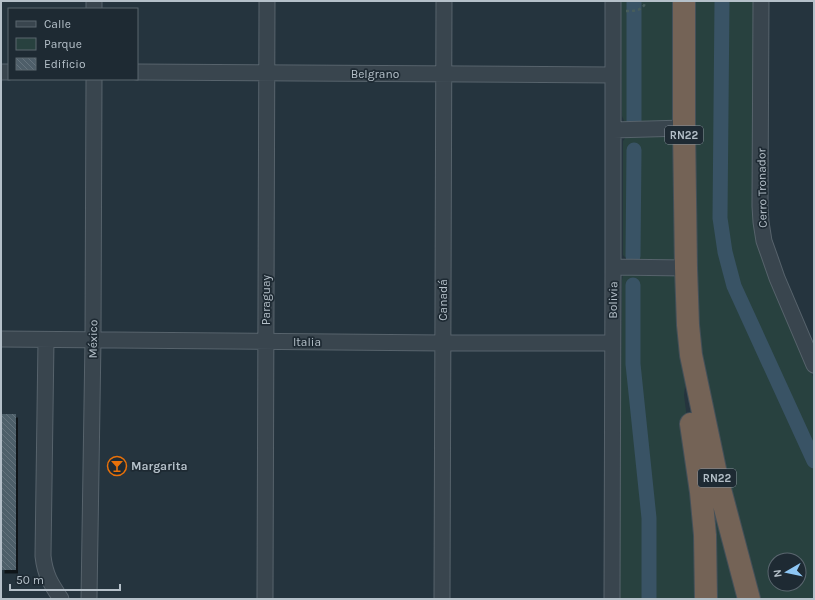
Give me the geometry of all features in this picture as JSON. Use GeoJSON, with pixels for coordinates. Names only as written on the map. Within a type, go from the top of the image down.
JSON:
{"type":"FeatureCollection","features":[{"type":"Feature","properties":{"kind":"highway","name":"RN22"},"geometry":{"type":"LineString","coordinates":[[684,1],[686,268],[688,325],[691,355],[716,474],[749,599]]}},
{"type":"Feature","properties":{"kind":"highway","name":"RN22"},"geometry":{"type":"LineString","coordinates":[[691,355],[688,392],[690,420],[705,528],[706,599]]}},
{"type":"Feature","properties":{"kind":"street","name":"Paraguay"},"geometry":{"type":"LineString","coordinates":[[265,599],[267,1]]}},
{"type":"Feature","properties":{"kind":"street","name":"Canadá"},"geometry":{"type":"LineString","coordinates":[[442,599],[444,1]]}},
{"type":"Feature","properties":{"kind":"street","name":"Bolivia"},"geometry":{"type":"LineString","coordinates":[[612,599],[613,1]]}},
{"type":"Feature","properties":{"kind":"street","name":"Cerro Tronador"},"geometry":{"type":"LineString","coordinates":[[761,1],[761,222],[764,241],[777,278],[813,362]]}},
{"type":"Feature","properties":{"kind":"street","name":"Belgrano"},"geometry":{"type":"LineString","coordinates":[[138,72],[613,75]]}},
{"type":"Feature","properties":{"kind":"street","name":"México"},"geometry":{"type":"LineString","coordinates":[[89,599],[93,340],[94,80]]}},
{"type":"Feature","properties":{"kind":"street"},"geometry":{"type":"LineString","coordinates":[[613,130],[684,128]]}},
{"type":"Feature","properties":{"kind":"street"},"geometry":{"type":"LineString","coordinates":[[613,267],[686,268]]}},
{"type":"Feature","properties":{"kind":"street","name":"Italia"},"geometry":{"type":"LineString","coordinates":[[1,339],[266,342],[612,343]]}},
{"type":"Feature","properties":{"kind":"street"},"geometry":{"type":"LineString","coordinates":[[46,340],[43,556],[44,566],[49,582],[61,599]]}},
{"type":"Feature","properties":{"kind":"path"},"geometry":{"type":"LineString","coordinates":[[630,11],[639,10],[645,6],[646,1]]}},
{"type":"Feature","properties":{"kind":"green space"},"geometry":{"type":"Polygon","coordinates":[[[621,1],[676,1],[674,119],[671,121],[625,123],[622,116],[621,1]]]}},
{"type":"Feature","properties":{"kind":"green space"},"geometry":{"type":"Polygon","coordinates":[[[693,1],[756,1],[756,210],[800,347],[814,379],[814,599],[756,599],[723,476],[695,327],[693,1]]]}},
{"type":"Feature","properties":{"kind":"green space"},"geometry":{"type":"Polygon","coordinates":[[[667,134],[672,136],[675,140],[679,255],[674,262],[628,261],[623,255],[623,141],[626,137],[667,134]]]}},
{"type":"Feature","properties":{"kind":"green space"},"geometry":{"type":"Polygon","coordinates":[[[627,272],[676,273],[687,371],[684,395],[700,520],[702,599],[619,599],[622,280],[623,275],[627,272]]]}},
{"type":"Feature","properties":{"kind":"green space"},"geometry":{"type":"Polygon","coordinates":[[[691,401],[747,599],[709,599],[691,401]]]}},
{"type":"Feature","properties":{"kind":"building"},"geometry":{"type":"Polygon","coordinates":[[[1,414],[16,414],[16,570],[1,570],[1,414]]]}},
{"type":"Feature","properties":{"kind":"waterway"},"geometry":{"type":"LineString","coordinates":[[634,1],[634,122]]}},
{"type":"Feature","properties":{"kind":"waterway"},"geometry":{"type":"LineString","coordinates":[[722,1],[720,218],[725,252],[734,286],[814,461]]}},
{"type":"Feature","properties":{"kind":"waterway"},"geometry":{"type":"LineString","coordinates":[[633,256],[634,150]]}},
{"type":"Feature","properties":{"kind":"waterway"},"geometry":{"type":"LineString","coordinates":[[633,285],[633,364],[649,518],[649,599]]}},
{"type":"Feature","properties":{"kind":"place","name":"Margarita"},"geometry":{"type":"Point","coordinates":[117,466]}}]}
